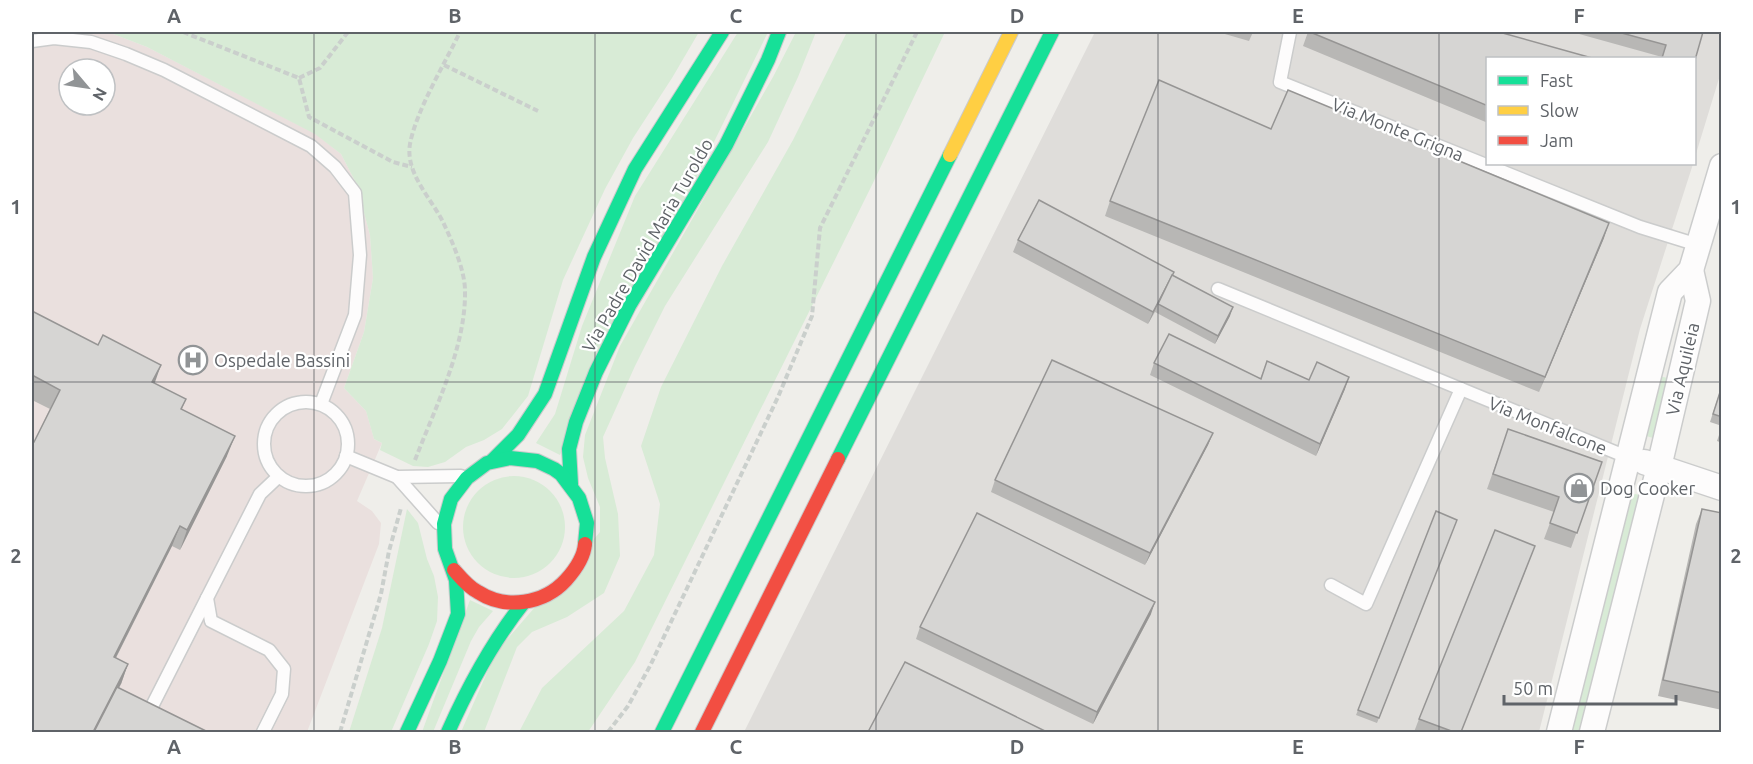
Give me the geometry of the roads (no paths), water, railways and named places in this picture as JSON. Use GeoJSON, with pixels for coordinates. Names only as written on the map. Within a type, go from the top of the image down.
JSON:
{"type":"FeatureCollection","features":[{"type":"Feature","properties":{"kind":"main road","name":"Via Padre David Maria Turoldo"},"geometry":{"type":"LineString","coordinates":[[492,461],[518,435],[545,394],[594,257],[635,169],[722,32]]}},
{"type":"Feature","properties":{"kind":"main road","name":"Via Padre David Maria Turoldo"},"geometry":{"type":"LineString","coordinates":[[571,484],[569,449],[576,422],[596,372],[629,306],[726,145],[768,60],[779,32]]}},
{"type":"Feature","properties":{"kind":"main road"},"geometry":{"type":"LineString","coordinates":[[662,732],[1011,32]]}},
{"type":"Feature","properties":{"kind":"main road"},"geometry":{"type":"LineString","coordinates":[[702,732],[1052,32]]}},
{"type":"Feature","properties":{"kind":"main road"},"geometry":{"type":"LineString","coordinates":[[514,457],[535,460],[555,469],[571,484],[583,503],[588,524],[586,546],[578,567],[564,584],[546,596],[524,603],[504,602],[484,596],[467,585],[454,570],[445,550],[443,529],[446,509],[454,491],[467,476],[492,461],[514,457]]}},
{"type":"Feature","properties":{"kind":"main road"},"geometry":{"type":"LineString","coordinates":[[407,732],[440,661],[459,612],[454,570]]}},
{"type":"Feature","properties":{"kind":"main road"},"geometry":{"type":"LineString","coordinates":[[448,732],[467,689],[501,631],[524,603]]}},
{"type":"Feature","properties":{"kind":"street","name":"Via Aquileia"},"geometry":{"type":"LineString","coordinates":[[1627,457],[1670,292],[1691,270],[1722,166]]}},
{"type":"Feature","properties":{"kind":"street","name":"Via Aquileia"},"geometry":{"type":"LineString","coordinates":[[1659,467],[1698,301],[1691,270]]}},
{"type":"Feature","properties":{"kind":"street"},"geometry":{"type":"LineString","coordinates":[[1627,457],[1722,488]]}},
{"type":"Feature","properties":{"kind":"street","name":"Via Monfalcone"},"geometry":{"type":"LineString","coordinates":[[1559,732],[1627,457]]}},
{"type":"Feature","properties":{"kind":"street"},"geometry":{"type":"LineString","coordinates":[[1592,732],[1659,467]]}},
{"type":"Feature","properties":{"kind":"lane","name":"Via Monte Grigna"},"geometry":{"type":"LineString","coordinates":[[1290,32],[1280,82],[1486,164]]}},
{"type":"Feature","properties":{"kind":"lane"},"geometry":{"type":"LineString","coordinates":[[32,41],[54,38],[91,42],[126,54],[164,70],[311,146],[335,167],[355,193],[360,255],[355,315],[321,404]]}},
{"type":"Feature","properties":{"kind":"lane","name":"Via Monte Grigna"},"geometry":{"type":"LineString","coordinates":[[1488,165],[1640,226],[1698,245]]}},
{"type":"Feature","properties":{"kind":"lane"},"geometry":{"type":"LineString","coordinates":[[1218,289],[1461,389],[1366,604],[1331,585]]}},
{"type":"Feature","properties":{"kind":"lane","name":"Via Monfalcone"},"geometry":{"type":"LineString","coordinates":[[1461,389],[1627,457]]}},
{"type":"Feature","properties":{"kind":"lane"},"geometry":{"type":"LineString","coordinates":[[308,401],[332,410],[341,420],[349,444],[346,456],[330,479],[318,485],[304,487],[290,484],[278,477],[264,454],[263,441],[269,422],[283,408],[295,402],[308,401]]}},
{"type":"Feature","properties":{"kind":"lane"},"geometry":{"type":"LineString","coordinates":[[346,456],[397,477],[467,476]]}},
{"type":"Feature","properties":{"kind":"lane"},"geometry":{"type":"LineString","coordinates":[[145,719],[260,494],[278,477]]}},
{"type":"Feature","properties":{"kind":"lane"},"geometry":{"type":"LineString","coordinates":[[397,477],[443,529]]}},
{"type":"Feature","properties":{"kind":"lane"},"geometry":{"type":"LineString","coordinates":[[207,598],[212,621],[269,650],[284,669],[282,694],[263,732]]}},
{"type":"Feature","properties":{"kind":"place","name":"Ospedale Bassini"},"geometry":{"type":"Point","coordinates":[193,360]}},
{"type":"Feature","properties":{"kind":"place","name":"Dog Cooker"},"geometry":{"type":"Point","coordinates":[1579,488]}}]}
